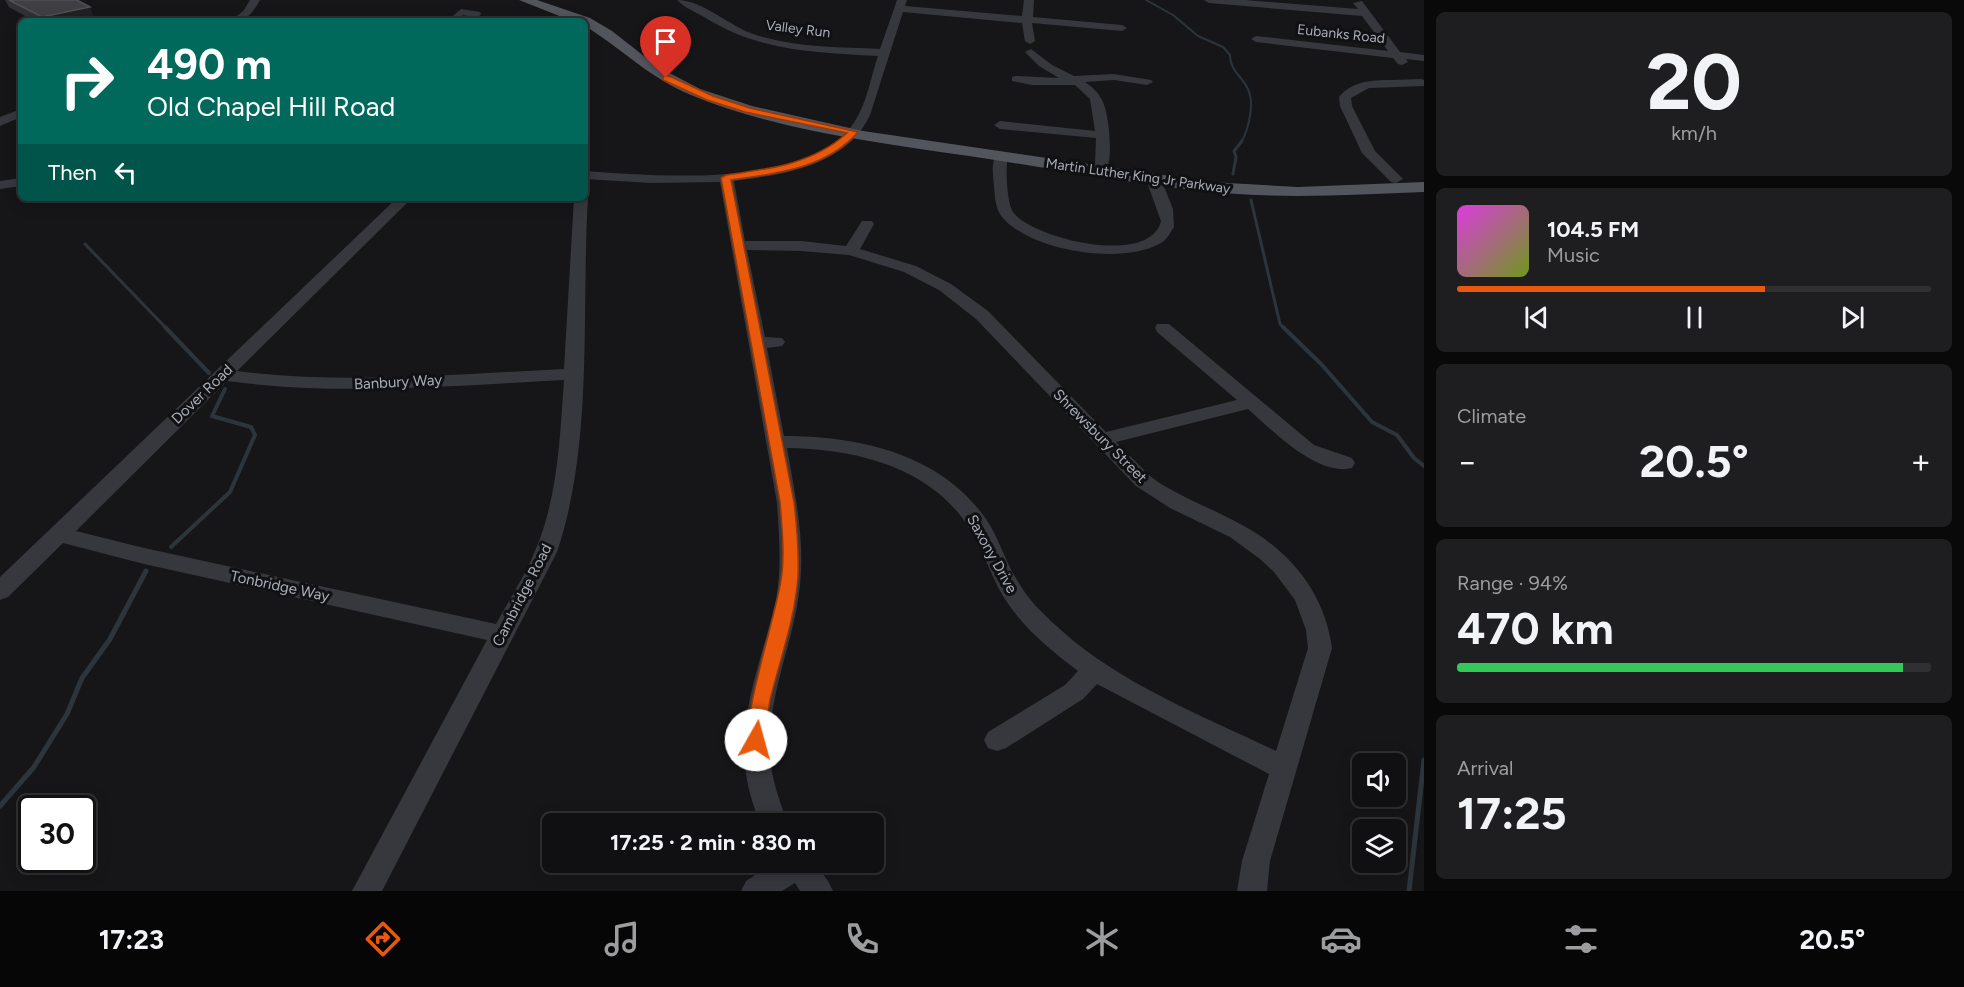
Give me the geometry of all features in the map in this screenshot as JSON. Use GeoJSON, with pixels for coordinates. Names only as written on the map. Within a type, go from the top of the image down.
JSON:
{"type":"FeatureCollection","features":[{"type":"Feature","properties":{"kind":"main road","name":"Martin Luther King Jr Parkway"},"geometry":{"type":"LineString","coordinates":[[525,0],[576,18]]}},
{"type":"Feature","properties":{"kind":"main road","name":"Martin Luther King Jr Parkway"},"geometry":{"type":"LineString","coordinates":[[588,23],[607,34],[653,70],[695,92],[748,110],[854,132],[863,136],[1154,179],[1256,191],[1298,192],[1424,187]]}},
{"type":"Feature","properties":{"kind":"main road","name":"Martin Luther King Jr Parkway"},"geometry":{"type":"LineString","coordinates":[[854,132],[865,131],[1182,177],[1268,184],[1335,184],[1424,179]]}},
{"type":"Feature","properties":{"kind":"street"},"geometry":{"type":"LineString","coordinates":[[240,18],[248,12],[255,0]]}},
{"type":"Feature","properties":{"kind":"street","name":"Valley Run"},"geometry":{"type":"LineString","coordinates":[[682,0],[738,32],[754,38],[782,44],[884,53]]}},
{"type":"Feature","properties":{"kind":"street"},"geometry":{"type":"LineString","coordinates":[[1029,0],[1028,20],[1031,46],[1046,66],[1092,93],[1098,101],[1102,135],[1102,165]]}},
{"type":"Feature","properties":{"kind":"street"},"geometry":{"type":"LineString","coordinates":[[1209,0],[1365,13]]}},
{"type":"Feature","properties":{"kind":"street"},"geometry":{"type":"LineString","coordinates":[[1356,0],[1422,84]]}},
{"type":"Feature","properties":{"kind":"street"},"geometry":{"type":"LineString","coordinates":[[589,175],[656,179],[726,178],[773,171],[810,160],[836,148],[854,132],[862,119],[900,5],[1122,28]]}},
{"type":"Feature","properties":{"kind":"street"},"geometry":{"type":"LineString","coordinates":[[455,18],[461,12],[476,14],[471,18]]}},
{"type":"Feature","properties":{"kind":"street","name":"Eubanks Road"},"geometry":{"type":"LineString","coordinates":[[1256,39],[1424,58]]}},
{"type":"Feature","properties":{"kind":"street"},"geometry":{"type":"LineString","coordinates":[[1016,79],[1036,82],[1119,76],[1147,82]]}},
{"type":"Feature","properties":{"kind":"street"},"geometry":{"type":"LineString","coordinates":[[1396,179],[1369,153],[1345,97],[1350,91],[1362,86],[1422,84]]}},
{"type":"Feature","properties":{"kind":"street"},"geometry":{"type":"LineString","coordinates":[[0,122],[18,114]]}},
{"type":"Feature","properties":{"kind":"street"},"geometry":{"type":"LineString","coordinates":[[1000,125],[1102,135]]}},
{"type":"Feature","properties":{"kind":"street"},"geometry":{"type":"LineString","coordinates":[[1001,157],[1002,203],[1009,216],[1022,228],[1038,236],[1075,246],[1127,249],[1159,238],[1167,228],[1168,219],[1156,193],[1154,179]]}},
{"type":"Feature","properties":{"kind":"street"},"geometry":{"type":"LineString","coordinates":[[726,178],[739,245],[766,343],[775,442],[789,523],[790,578],[760,704],[756,740],[760,786],[770,813]]}},
{"type":"Feature","properties":{"kind":"street"},"geometry":{"type":"LineString","coordinates":[[0,185],[18,182]]}},
{"type":"Feature","properties":{"kind":"street","name":"Dover Road"},"geometry":{"type":"LineString","coordinates":[[0,591],[402,201]]}},
{"type":"Feature","properties":{"kind":"street","name":"Cambridge Road"},"geometry":{"type":"LineString","coordinates":[[367,891],[546,552],[554,529],[563,492],[573,374],[581,201]]}},
{"type":"Feature","properties":{"kind":"street"},"geometry":{"type":"LineString","coordinates":[[851,251],[867,224]]}},
{"type":"Feature","properties":{"kind":"street","name":"Shrewsbury Street"},"geometry":{"type":"LineString","coordinates":[[739,245],[801,246],[851,251],[910,269],[961,297],[982,315],[1129,469],[1155,490],[1220,522],[1255,543],[1286,570],[1311,606],[1317,621],[1320,648],[1282,767],[1256,861],[1252,891]]}},
{"type":"Feature","properties":{"kind":"street"},"geometry":{"type":"LineString","coordinates":[[1163,328],[1307,450],[1316,455],[1345,463]]}},
{"type":"Feature","properties":{"kind":"street","name":"Banbury Way"},"geometry":{"type":"LineString","coordinates":[[222,375],[276,382],[349,385],[573,374]]}},
{"type":"Feature","properties":{"kind":"street"},"geometry":{"type":"LineString","coordinates":[[1102,439],[1250,403]]}},
{"type":"Feature","properties":{"kind":"street","name":"Saxony Drive"},"geometry":{"type":"LineString","coordinates":[[775,442],[817,442],[852,447],[905,464],[939,484],[956,498],[979,524],[1011,590],[1061,644],[1094,671],[1123,688],[1282,767]]}},
{"type":"Feature","properties":{"kind":"street","name":"Tonbridge Way"},"geometry":{"type":"LineString","coordinates":[[59,534],[144,556],[501,634]]}},
{"type":"Feature","properties":{"kind":"street"},"geometry":{"type":"LineString","coordinates":[[997,740],[1074,692],[1094,671]]}},
{"type":"Feature","properties":{"kind":"street"},"geometry":{"type":"LineString","coordinates":[[756,891],[783,873]]}},
{"type":"Feature","properties":{"kind":"street"},"geometry":{"type":"LineString","coordinates":[[804,873],[818,891]]}},
{"type":"Feature","properties":{"kind":"building"},"geometry":{"type":"Polygon","coordinates":[[[9,0],[77,0],[90,7],[42,17],[9,0]]]}},
{"type":"Feature","properties":{"kind":"waterway"},"geometry":{"type":"LineString","coordinates":[[1146,0],[1173,15],[1198,36],[1223,47],[1230,55],[1234,70],[1243,81],[1250,96],[1249,121],[1240,143]]}},
{"type":"Feature","properties":{"kind":"waterway"},"geometry":{"type":"LineString","coordinates":[[1233,174],[1236,157],[1234,151],[1242,141]]}},
{"type":"Feature","properties":{"kind":"waterway"},"geometry":{"type":"LineString","coordinates":[[1251,200],[1280,324],[1283,327]]}},
{"type":"Feature","properties":{"kind":"waterway"},"geometry":{"type":"LineString","coordinates":[[85,244],[167,329]]}},
{"type":"Feature","properties":{"kind":"waterway"},"geometry":{"type":"LineString","coordinates":[[165,327],[209,373]]}},
{"type":"Feature","properties":{"kind":"waterway"},"geometry":{"type":"LineString","coordinates":[[1283,327],[1322,365],[1372,422],[1397,435],[1414,458],[1424,466]]}},
{"type":"Feature","properties":{"kind":"waterway"},"geometry":{"type":"LineString","coordinates":[[171,547],[230,492],[255,435],[251,427],[212,416],[225,389]]}},
{"type":"Feature","properties":{"kind":"waterway"},"geometry":{"type":"LineString","coordinates":[[0,806],[34,767],[67,714],[82,678],[110,639],[146,571]]}},
{"type":"Feature","properties":{"kind":"waterway"},"geometry":{"type":"LineString","coordinates":[[1409,891],[1424,760]]}},
{"type":"Feature","properties":{"kind":"route"},"geometry":{"type":"LineString","coordinates":[[666,78],[726,104],[802,123],[854,132],[848,140],[836,148],[810,160],[773,171],[726,178],[787,502],[790,533],[790,578],[760,704],[756,740]]}}]}
